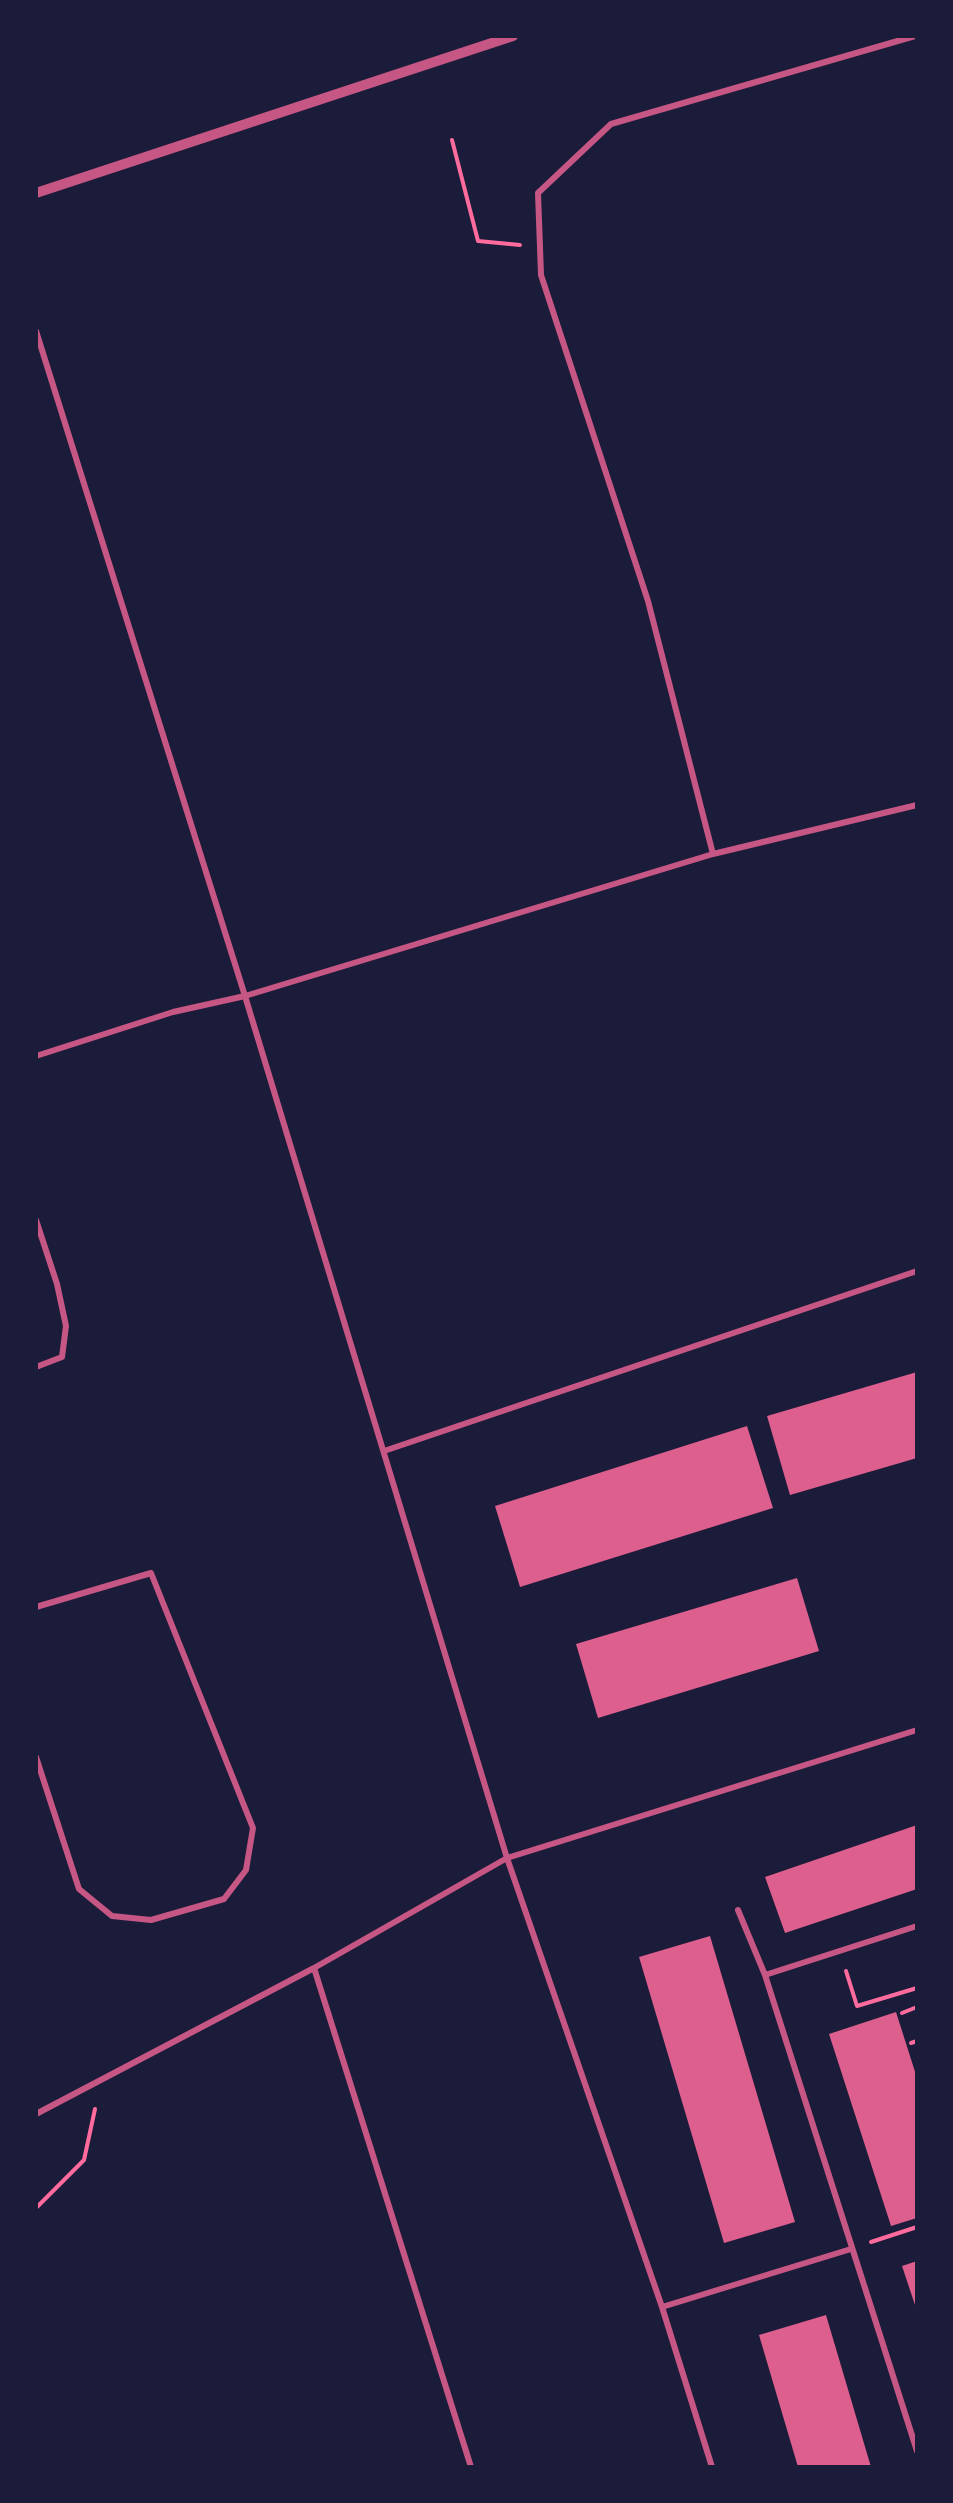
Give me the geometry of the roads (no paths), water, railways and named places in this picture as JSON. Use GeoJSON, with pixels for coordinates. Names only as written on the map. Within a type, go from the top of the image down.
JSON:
{"type":"FeatureCollection","features":[{"type":"Feature","properties":{"kind":"street"},"geometry":{"type":"LineString","coordinates":[[36,194],[513,36]]}},
{"type":"Feature","properties":{"kind":"street"},"geometry":{"type":"LineString","coordinates":[[713,854],[648,601],[542,276],[538,194],[611,124],[915,36]]}},
{"type":"Feature","properties":{"kind":"street"},"geometry":{"type":"LineString","coordinates":[[36,331],[245,996],[507,1858],[662,2307],[712,2467]]}},
{"type":"Feature","properties":{"kind":"street"},"geometry":{"type":"LineString","coordinates":[[36,1056],[173,1012],[245,996],[713,854],[917,805]]}},
{"type":"Feature","properties":{"kind":"street"},"geometry":{"type":"LineString","coordinates":[[36,1220],[57,1284],[66,1326],[62,1356],[36,1367]]}},
{"type":"Feature","properties":{"kind":"street"},"geometry":{"type":"LineString","coordinates":[[384,1451],[917,1271]]}},
{"type":"Feature","properties":{"kind":"street"},"geometry":{"type":"LineString","coordinates":[[36,1607],[151,1573],[253,1828],[246,1870],[224,1899],[151,1920],[112,1916],[79,1888],[36,1757]]}},
{"type":"Feature","properties":{"kind":"street"},"geometry":{"type":"LineString","coordinates":[[36,2114],[101,2082],[314,1968],[507,1858],[917,1730]]}},
{"type":"Feature","properties":{"kind":"street"},"geometry":{"type":"LineString","coordinates":[[738,1910],[765,1975],[917,2451]]}},
{"type":"Feature","properties":{"kind":"street"},"geometry":{"type":"LineString","coordinates":[[765,1975],[917,1926]]}},
{"type":"Feature","properties":{"kind":"street"},"geometry":{"type":"LineString","coordinates":[[314,1968],[471,2467]]}},
{"type":"Feature","properties":{"kind":"street"},"geometry":{"type":"LineString","coordinates":[[662,2307],[851,2249]]}}]}
